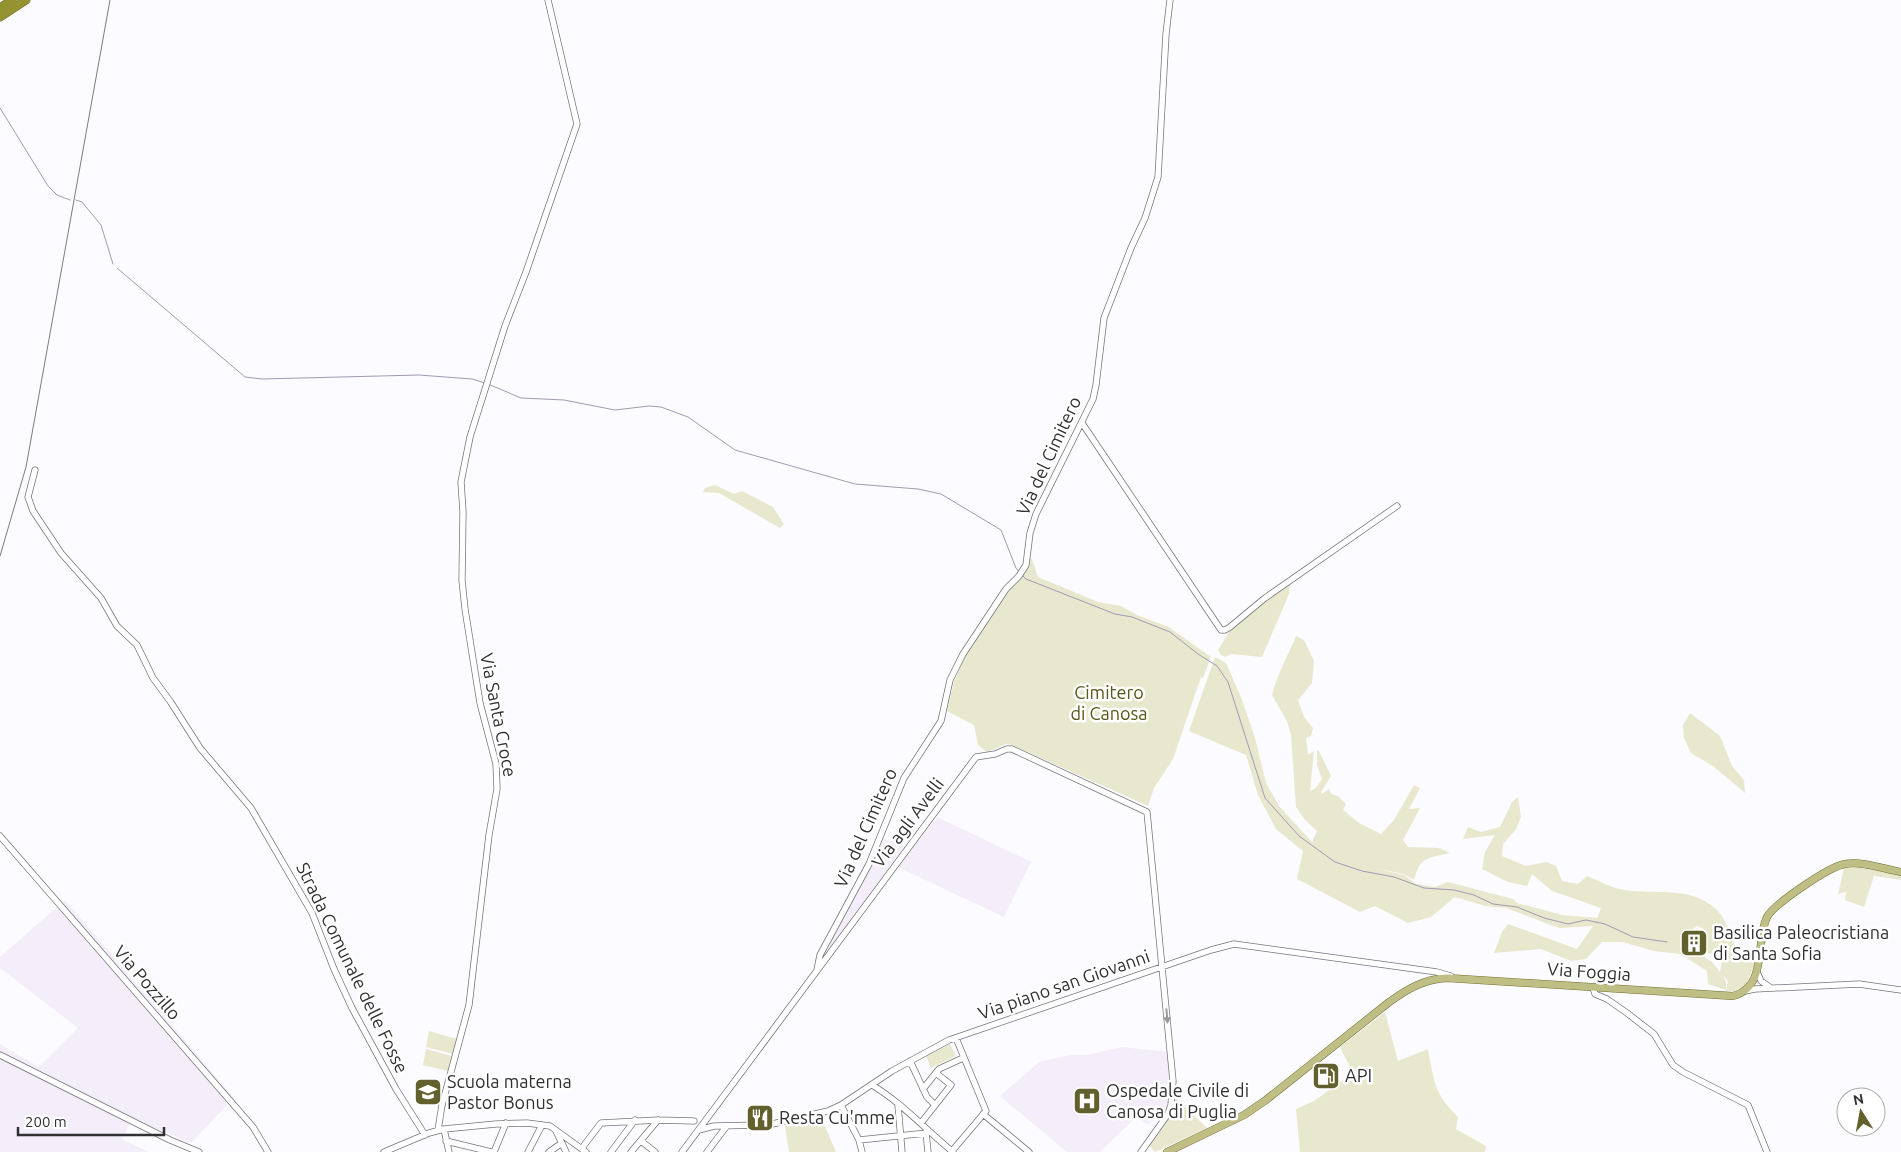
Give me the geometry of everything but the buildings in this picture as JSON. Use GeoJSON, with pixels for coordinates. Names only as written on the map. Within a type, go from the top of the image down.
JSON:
{"type":"FeatureCollection","features":[{"type":"Feature","properties":{"kind":"highway"},"geometry":{"type":"LineString","coordinates":[[0,8],[12,0]]}},
{"type":"Feature","properties":{"kind":"highway"},"geometry":{"type":"LineString","coordinates":[[0,17],[26,0]]}},
{"type":"Feature","properties":{"kind":"main road"},"geometry":{"type":"LineString","coordinates":[[1745,991],[1757,972],[1763,929],[1767,917],[1788,896],[1842,864],[1858,864],[1901,872]]}},
{"type":"Feature","properties":{"kind":"main road","name":"Via Foggia"},"geometry":{"type":"LineString","coordinates":[[1167,1152],[1244,1115],[1266,1100],[1405,990],[1434,979],[1456,978],[1729,996],[1738,995],[1745,991]]}},
{"type":"Feature","properties":{"kind":"street","name":"Via Santa Croce"},"geometry":{"type":"LineString","coordinates":[[449,1152],[441,1130],[442,1105],[469,1005],[489,835],[497,789],[496,764],[480,703],[471,653],[462,580],[464,524],[461,482],[470,437],[505,326],[577,124],[548,0]]}},
{"type":"Feature","properties":{"kind":"street","name":"Via del Cimitero"},"geometry":{"type":"LineString","coordinates":[[817,970],[820,955],[869,864],[904,778],[941,721],[950,680],[963,654],[1006,589],[1021,574],[1026,565],[1030,533],[1036,514],[1093,399],[1104,318],[1130,248],[1145,218],[1158,177],[1165,44],[1170,0]]}},
{"type":"Feature","properties":{"kind":"street"},"geometry":{"type":"LineString","coordinates":[[1082,423],[1221,630],[1230,627],[1265,598],[1397,506]]}},
{"type":"Feature","properties":{"kind":"street","name":"Strada Comunale delle Fosse"},"geometry":{"type":"LineString","coordinates":[[35,470],[28,497],[33,511],[61,553],[101,598],[117,626],[137,645],[153,678],[200,748],[251,808],[312,913],[352,1008],[396,1089],[424,1135]]}},
{"type":"Feature","properties":{"kind":"street","name":"Via agli Avelli"},"geometry":{"type":"LineString","coordinates":[[682,1152],[976,757],[1012,749],[1147,812],[1162,967]]}},
{"type":"Feature","properties":{"kind":"street","name":"Via Pozzillo"},"geometry":{"type":"LineString","coordinates":[[0,836],[253,1127],[268,1152]]}},
{"type":"Feature","properties":{"kind":"street","name":"Via piano san Giovanni"},"geometry":{"type":"LineString","coordinates":[[699,1130],[708,1127],[761,1126],[784,1123],[828,1112],[841,1106],[910,1061],[956,1038],[1234,944],[1438,972],[1456,978]]}},
{"type":"Feature","properties":{"kind":"street"},"geometry":{"type":"LineString","coordinates":[[1141,1152],[1168,1114],[1173,1095],[1162,967]]}},
{"type":"Feature","properties":{"kind":"street"},"geometry":{"type":"LineString","coordinates":[[1757,972],[1762,982]]}},
{"type":"Feature","properties":{"kind":"street"},"geometry":{"type":"LineString","coordinates":[[1753,981],[1762,982],[1771,988]]}},
{"type":"Feature","properties":{"kind":"street"},"geometry":{"type":"LineString","coordinates":[[1753,981],[1758,988]]}},
{"type":"Feature","properties":{"kind":"street"},"geometry":{"type":"LineString","coordinates":[[1745,991],[1758,988],[1859,984],[1901,990]]}},
{"type":"Feature","properties":{"kind":"street"},"geometry":{"type":"LineString","coordinates":[[1593,988],[1595,994],[1627,1013],[1654,1034],[1672,1065],[1748,1105],[1768,1152]]}},
{"type":"Feature","properties":{"kind":"street"},"geometry":{"type":"LineString","coordinates":[[872,1085],[884,1092],[921,1123],[926,1131],[953,1152],[986,1111],[956,1038]]}},
{"type":"Feature","properties":{"kind":"street"},"geometry":{"type":"LineString","coordinates":[[0,1055],[170,1140],[198,1152]]}},
{"type":"Feature","properties":{"kind":"street"},"geometry":{"type":"LineString","coordinates":[[922,1089],[939,1069],[963,1058]]}},
{"type":"Feature","properties":{"kind":"street"},"geometry":{"type":"LineString","coordinates":[[910,1061],[922,1089],[935,1104]]}},
{"type":"Feature","properties":{"kind":"street"},"geometry":{"type":"LineString","coordinates":[[921,1123],[951,1085],[936,1073]]}},
{"type":"Feature","properties":{"kind":"street"},"geometry":{"type":"LineString","coordinates":[[898,1105],[902,1152]]}},
{"type":"Feature","properties":{"kind":"street"},"geometry":{"type":"LineString","coordinates":[[841,1106],[859,1140],[862,1152]]}},
{"type":"Feature","properties":{"kind":"street"},"geometry":{"type":"LineString","coordinates":[[983,1114],[1028,1152]]}},
{"type":"Feature","properties":{"kind":"street"},"geometry":{"type":"LineString","coordinates":[[384,1152],[424,1135],[459,1126],[542,1125],[556,1129],[584,1150],[601,1123],[635,1120],[694,1121]]}},
{"type":"Feature","properties":{"kind":"street"},"geometry":{"type":"LineString","coordinates":[[611,1152],[635,1120]]}},
{"type":"Feature","properties":{"kind":"street"},"geometry":{"type":"LineString","coordinates":[[631,1152],[658,1120]]}},
{"type":"Feature","properties":{"kind":"street"},"geometry":{"type":"LineString","coordinates":[[446,1141],[493,1152],[506,1124]]}},
{"type":"Feature","properties":{"kind":"street"},"geometry":{"type":"LineString","coordinates":[[528,1152],[542,1125]]}},
{"type":"Feature","properties":{"kind":"street"},"geometry":{"type":"LineString","coordinates":[[707,1152],[726,1127]]}},
{"type":"Feature","properties":{"kind":"street"},"geometry":{"type":"LineString","coordinates":[[556,1129],[566,1152]]}},
{"type":"Feature","properties":{"kind":"street"},"geometry":{"type":"LineString","coordinates":[[859,1140],[926,1131]]}},
{"type":"Feature","properties":{"kind":"street"},"geometry":{"type":"LineString","coordinates":[[926,1131],[928,1152]]}},
{"type":"Feature","properties":{"kind":"street"},"geometry":{"type":"LineString","coordinates":[[641,1141],[655,1152]]}},
{"type":"Feature","properties":{"kind":"street"},"geometry":{"type":"LineString","coordinates":[[1184,1143],[1184,1152]]}},
{"type":"Feature","properties":{"kind":"street"},"geometry":{"type":"LineString","coordinates":[[549,1152],[562,1144]]}},
{"type":"Feature","properties":{"kind":"shaded area"},"geometry":{"type":"Polygon","coordinates":[[[937,817],[1031,862],[1004,917],[898,867],[937,817]]]}},
{"type":"Feature","properties":{"kind":"shaded area"},"geometry":{"type":"Polygon","coordinates":[[[882,838],[904,846],[830,949],[827,947],[869,868],[882,838]]]}},
{"type":"Feature","properties":{"kind":"shaded area"},"geometry":{"type":"Polygon","coordinates":[[[65,900],[234,1098],[191,1143],[132,1118],[122,1139],[149,1152],[0,1152],[0,1044],[39,1067],[78,1028],[0,968],[0,957],[65,900]]]}},
{"type":"Feature","properties":{"kind":"shaded area","name":"Ospedale Civile di Canosa di Puglia"},"geometry":{"type":"Polygon","coordinates":[[[1122,1047],[1168,1052],[1170,1092],[1167,1105],[1149,1125],[1135,1118],[1100,1152],[1067,1152],[1000,1096],[1039,1062],[1070,1055],[1087,1055],[1122,1047]]]}},
{"type":"Feature","properties":{"kind":"green space"},"geometry":{"type":"Polygon","coordinates":[[[715,485],[734,494],[742,491],[773,507],[784,524],[780,528],[719,493],[703,492],[705,488],[715,485]]]}},
{"type":"Feature","properties":{"kind":"green space","name":"Cimitero di Canosa"},"geometry":{"type":"Polygon","coordinates":[[[1030,559],[1032,559],[1038,577],[1098,602],[1121,606],[1137,615],[1169,627],[1211,657],[1203,678],[1201,677],[1173,759],[1154,788],[1148,806],[1012,745],[1006,744],[987,752],[978,745],[974,725],[947,711],[954,682],[967,652],[990,615],[1019,579],[1030,559]]]}},
{"type":"Feature","properties":{"kind":"green space"},"geometry":{"type":"Polygon","coordinates":[[[1290,583],[1289,594],[1262,657],[1231,654],[1225,657],[1221,655],[1218,650],[1231,629],[1290,583]]]}},
{"type":"Feature","properties":{"kind":"green space"},"geometry":{"type":"Polygon","coordinates":[[[1296,636],[1304,640],[1314,661],[1312,683],[1298,700],[1304,717],[1313,728],[1311,736],[1306,738],[1308,755],[1314,751],[1310,791],[1316,788],[1322,779],[1317,765],[1317,750],[1331,776],[1321,792],[1322,794],[1329,789],[1331,794],[1338,796],[1346,804],[1343,810],[1359,823],[1381,834],[1394,820],[1414,785],[1420,788],[1409,809],[1420,808],[1403,840],[1408,847],[1439,848],[1450,853],[1426,859],[1422,862],[1414,880],[1404,874],[1373,868],[1404,875],[1416,884],[1435,887],[1448,882],[1513,899],[1517,903],[1562,915],[1597,918],[1601,908],[1552,891],[1532,874],[1527,886],[1508,882],[1482,869],[1485,852],[1495,835],[1463,839],[1468,827],[1481,832],[1500,827],[1512,802],[1518,797],[1521,817],[1516,829],[1503,844],[1502,856],[1526,866],[1546,862],[1556,866],[1562,881],[1578,884],[1587,876],[1619,889],[1672,892],[1706,901],[1721,915],[1736,948],[1745,958],[1755,950],[1755,962],[1746,985],[1734,991],[1726,991],[1728,982],[1723,975],[1726,982],[1726,990],[1708,984],[1707,971],[1680,954],[1654,951],[1622,942],[1602,942],[1586,959],[1571,961],[1541,949],[1494,953],[1502,932],[1508,924],[1577,949],[1593,926],[1559,928],[1506,908],[1485,906],[1455,897],[1431,917],[1408,923],[1375,906],[1360,912],[1297,879],[1303,851],[1276,829],[1258,795],[1246,755],[1189,731],[1215,657],[1226,663],[1241,697],[1255,738],[1266,783],[1279,806],[1312,842],[1317,831],[1305,820],[1296,807],[1291,735],[1287,721],[1272,695],[1296,636]],[[1697,926],[1683,936],[1683,944],[1712,962],[1720,972],[1722,960],[1708,953],[1705,944],[1706,930],[1697,926]]]}},
{"type":"Feature","properties":{"kind":"green space"},"geometry":{"type":"Polygon","coordinates":[[[1690,713],[1720,736],[1732,766],[1744,780],[1745,793],[1713,766],[1691,753],[1684,738],[1683,725],[1690,713]]]}},
{"type":"Feature","properties":{"kind":"green space"},"geometry":{"type":"Polygon","coordinates":[[[1844,868],[1862,868],[1901,875],[1901,880],[1874,876],[1864,907],[1845,900],[1846,892],[1838,894],[1844,868]]]}},
{"type":"Feature","properties":{"kind":"green space"},"geometry":{"type":"Polygon","coordinates":[[[1385,1012],[1398,1061],[1428,1049],[1436,1086],[1444,1101],[1458,1117],[1456,1129],[1486,1146],[1485,1152],[1300,1152],[1296,1109],[1314,1101],[1353,1073],[1340,1047],[1385,1012]]]}},
{"type":"Feature","properties":{"kind":"green space"},"geometry":{"type":"Polygon","coordinates":[[[429,1031],[457,1039],[453,1054],[426,1047],[429,1031]]]}},
{"type":"Feature","properties":{"kind":"green space"},"geometry":{"type":"Polygon","coordinates":[[[950,1044],[956,1056],[931,1068],[926,1056],[950,1044]]]}},
{"type":"Feature","properties":{"kind":"green space"},"geometry":{"type":"Polygon","coordinates":[[[426,1049],[452,1056],[448,1071],[423,1065],[426,1049]]]}},
{"type":"Feature","properties":{"kind":"green space"},"geometry":{"type":"Polygon","coordinates":[[[1175,1097],[1207,1128],[1155,1152],[1147,1143],[1171,1109],[1175,1097]]]}},
{"type":"Feature","properties":{"kind":"green space"},"geometry":{"type":"Polygon","coordinates":[[[821,1117],[836,1152],[789,1152],[785,1126],[821,1117]]]}},
{"type":"Feature","properties":{"kind":"waterway"},"geometry":{"type":"LineString","coordinates":[[0,108],[48,186],[57,195],[70,200]]}},
{"type":"Feature","properties":{"kind":"waterway"},"geometry":{"type":"LineString","coordinates":[[76,200],[82,202],[101,225],[113,264]]}},
{"type":"Feature","properties":{"kind":"waterway"},"geometry":{"type":"LineString","coordinates":[[117,268],[245,377],[262,379],[419,375],[472,379],[485,383]]}},
{"type":"Feature","properties":{"kind":"waterway"},"geometry":{"type":"LineString","coordinates":[[488,384],[521,398],[564,400],[615,410],[649,406],[661,407],[688,417],[735,450],[855,484],[918,489],[941,494],[1001,530],[1019,572]]}},
{"type":"Feature","properties":{"kind":"waterway"},"geometry":{"type":"LineString","coordinates":[[1022,575],[1026,579],[1115,614],[1132,617],[1170,632],[1217,666],[1228,682],[1265,798],[1299,836],[1335,862],[1362,871],[1394,877],[1424,888],[1454,890],[1474,895],[1493,904],[1517,907],[1544,918],[1568,924],[1586,920],[1605,924],[1633,937],[1667,942]]}},
{"type":"Feature","properties":{"kind":"railway"},"geometry":{"type":"LineString","coordinates":[[0,556],[26,467],[110,0]]}},
{"type":"Feature","properties":{"kind":"place","name":"Basilica Paleocristiana di Santa Sofia"},"geometry":{"type":"Point","coordinates":[1694,943]}},
{"type":"Feature","properties":{"kind":"place","name":"API"},"geometry":{"type":"Point","coordinates":[1326,1076]}},
{"type":"Feature","properties":{"kind":"place","name":"Scuola materna Pastor Bonus"},"geometry":{"type":"Point","coordinates":[428,1092]}},
{"type":"Feature","properties":{"kind":"place","name":"Ospedale Civile di Canosa di Puglia"},"geometry":{"type":"Point","coordinates":[1087,1101]}},
{"type":"Feature","properties":{"kind":"place","name":"Resta Cu'mme"},"geometry":{"type":"Point","coordinates":[760,1118]}}]}
